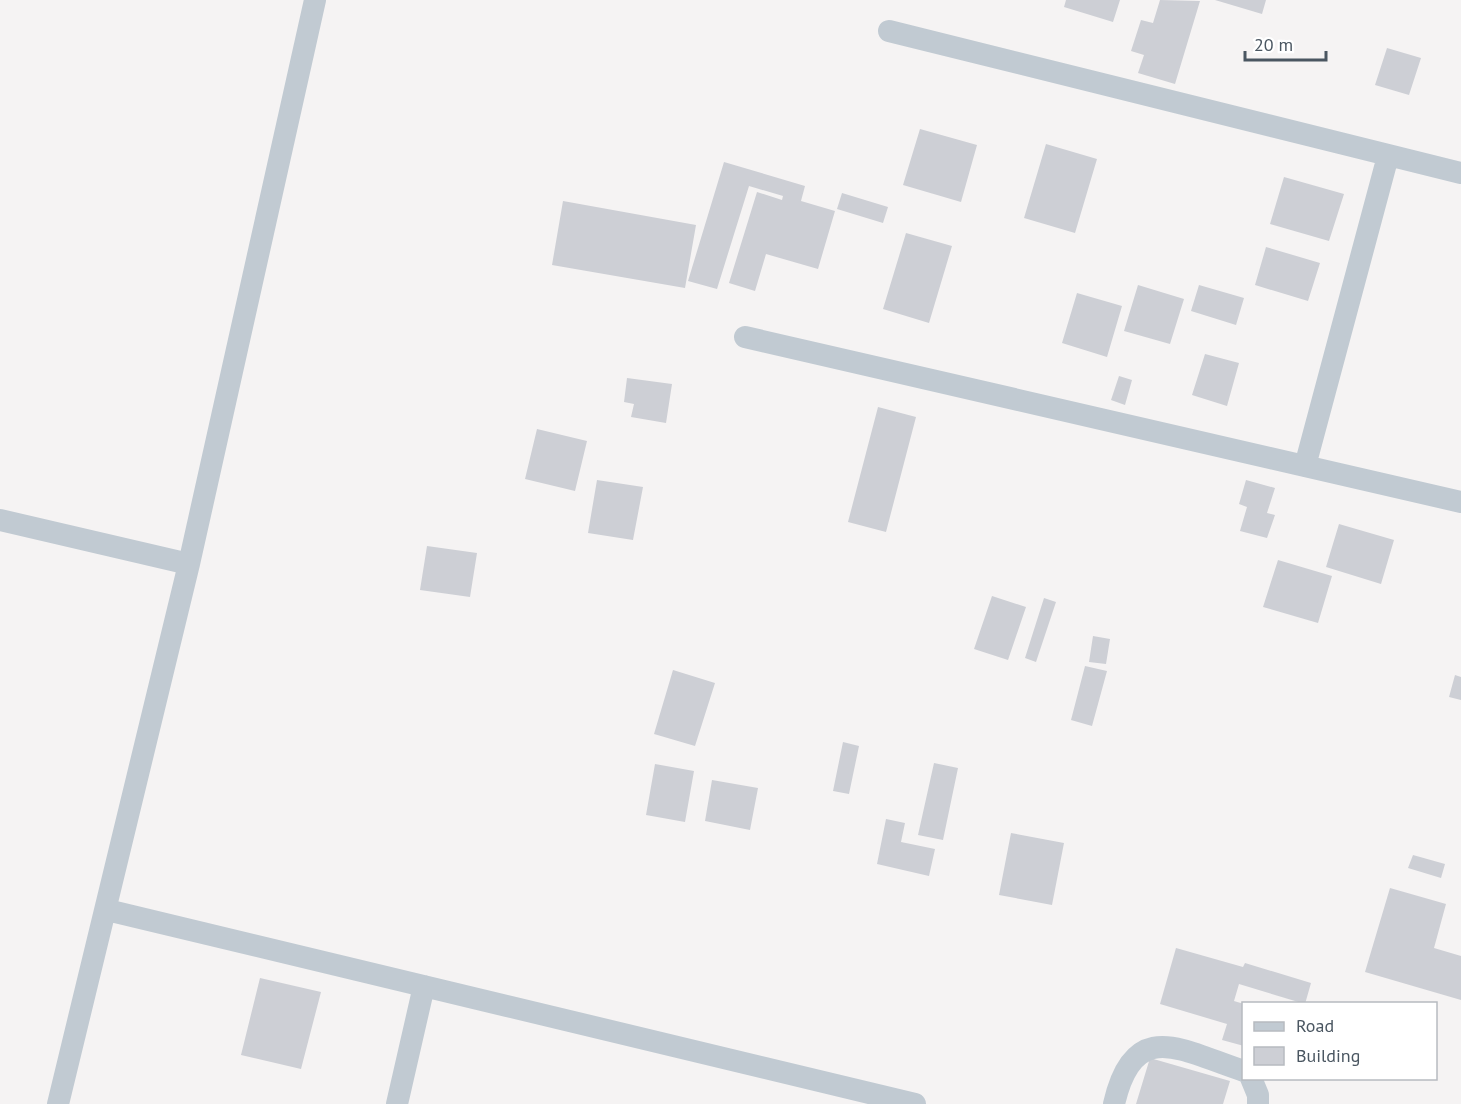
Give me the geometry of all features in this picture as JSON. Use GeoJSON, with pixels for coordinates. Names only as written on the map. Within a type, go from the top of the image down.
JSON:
{"type":"FeatureCollection","features":[{"type":"Feature","properties":{"kind":"street"},"geometry":{"type":"LineString","coordinates":[[58,1104],[107,910],[189,564],[315,0]]}},
{"type":"Feature","properties":{"kind":"street"},"geometry":{"type":"LineString","coordinates":[[889,31],[1461,173]]}},
{"type":"Feature","properties":{"kind":"street"},"geometry":{"type":"LineString","coordinates":[[1305,466],[1388,156]]}},
{"type":"Feature","properties":{"kind":"street"},"geometry":{"type":"LineString","coordinates":[[745,337],[1461,502]]}},
{"type":"Feature","properties":{"kind":"street"},"geometry":{"type":"LineString","coordinates":[[0,520],[189,564]]}},
{"type":"Feature","properties":{"kind":"street"},"geometry":{"type":"LineString","coordinates":[[107,910],[915,1104]]}},
{"type":"Feature","properties":{"kind":"street"},"geometry":{"type":"LineString","coordinates":[[396,1104],[424,986]]}},
{"type":"Feature","properties":{"kind":"street"},"geometry":{"type":"LineString","coordinates":[[1114,1104],[1118,1086],[1134,1058],[1146,1048],[1161,1045],[1242,1070]]}},
{"type":"Feature","properties":{"kind":"street"},"geometry":{"type":"LineString","coordinates":[[1252,1080],[1258,1095],[1258,1104]]}},
{"type":"Feature","properties":{"kind":"building"},"geometry":{"type":"Polygon","coordinates":[[[1066,0],[1120,0],[1113,22],[1064,7],[1066,0]]]}},
{"type":"Feature","properties":{"kind":"building"},"geometry":{"type":"Polygon","coordinates":[[[1160,0],[1200,1],[1175,84],[1138,73],[1144,55],[1131,51],[1141,20],[1153,23],[1160,0]]]}},
{"type":"Feature","properties":{"kind":"building"},"geometry":{"type":"Polygon","coordinates":[[[1215,0],[1266,0],[1262,14],[1215,0]]]}},
{"type":"Feature","properties":{"kind":"building"},"geometry":{"type":"Polygon","coordinates":[[[1387,48],[1421,58],[1409,95],[1375,85],[1387,48]]]}},
{"type":"Feature","properties":{"kind":"building"},"geometry":{"type":"Polygon","coordinates":[[[920,129],[977,145],[961,202],[903,185],[920,129]]]}},
{"type":"Feature","properties":{"kind":"building"},"geometry":{"type":"Polygon","coordinates":[[[1046,144],[1097,159],[1075,233],[1024,218],[1046,144]]]}},
{"type":"Feature","properties":{"kind":"building"},"geometry":{"type":"Polygon","coordinates":[[[724,162],[805,186],[801,201],[835,211],[818,269],[766,254],[755,291],[729,283],[757,192],[782,200],[783,196],[749,186],[717,289],[688,281],[724,162]]]}},
{"type":"Feature","properties":{"kind":"building"},"geometry":{"type":"Polygon","coordinates":[[[1284,177],[1344,194],[1329,241],[1270,224],[1284,177]]]}},
{"type":"Feature","properties":{"kind":"building"},"geometry":{"type":"Polygon","coordinates":[[[842,193],[888,207],[883,223],[837,209],[842,193]]]}},
{"type":"Feature","properties":{"kind":"building"},"geometry":{"type":"Polygon","coordinates":[[[563,201],[696,225],[685,288],[552,265],[563,201]]]}},
{"type":"Feature","properties":{"kind":"building"},"geometry":{"type":"Polygon","coordinates":[[[906,233],[952,246],[929,323],[883,309],[906,233]]]}},
{"type":"Feature","properties":{"kind":"building"},"geometry":{"type":"Polygon","coordinates":[[[1266,247],[1320,263],[1308,301],[1255,285],[1266,247]]]}},
{"type":"Feature","properties":{"kind":"building"},"geometry":{"type":"Polygon","coordinates":[[[1138,285],[1184,299],[1170,344],[1124,331],[1138,285]]]}},
{"type":"Feature","properties":{"kind":"building"},"geometry":{"type":"Polygon","coordinates":[[[1199,285],[1244,298],[1236,325],[1191,311],[1199,285]]]}},
{"type":"Feature","properties":{"kind":"building"},"geometry":{"type":"Polygon","coordinates":[[[1077,293],[1122,306],[1107,357],[1062,343],[1077,293]]]}},
{"type":"Feature","properties":{"kind":"building"},"geometry":{"type":"Polygon","coordinates":[[[1205,354],[1239,363],[1227,406],[1192,395],[1205,354]]]}},
{"type":"Feature","properties":{"kind":"building"},"geometry":{"type":"Polygon","coordinates":[[[1119,376],[1132,380],[1125,405],[1111,400],[1119,376]]]}},
{"type":"Feature","properties":{"kind":"building"},"geometry":{"type":"Polygon","coordinates":[[[627,378],[672,384],[666,423],[631,417],[634,404],[624,402],[627,378]]]}},
{"type":"Feature","properties":{"kind":"building"},"geometry":{"type":"Polygon","coordinates":[[[878,407],[916,417],[886,532],[848,522],[878,407]]]}},
{"type":"Feature","properties":{"kind":"building"},"geometry":{"type":"Polygon","coordinates":[[[537,429],[587,441],[575,491],[525,479],[537,429]]]}},
{"type":"Feature","properties":{"kind":"building"},"geometry":{"type":"Polygon","coordinates":[[[597,480],[643,487],[633,540],[588,533],[597,480]]]}},
{"type":"Feature","properties":{"kind":"building"},"geometry":{"type":"Polygon","coordinates":[[[1246,480],[1275,488],[1267,513],[1275,515],[1267,538],[1240,531],[1247,507],[1239,504],[1246,480]]]}},
{"type":"Feature","properties":{"kind":"building"},"geometry":{"type":"Polygon","coordinates":[[[1339,524],[1394,540],[1381,584],[1326,567],[1339,524]]]}},
{"type":"Feature","properties":{"kind":"building"},"geometry":{"type":"Polygon","coordinates":[[[427,546],[477,553],[470,597],[420,590],[427,546]]]}},
{"type":"Feature","properties":{"kind":"building"},"geometry":{"type":"Polygon","coordinates":[[[1278,560],[1332,576],[1318,623],[1263,607],[1278,560]]]}},
{"type":"Feature","properties":{"kind":"building"},"geometry":{"type":"Polygon","coordinates":[[[992,596],[1026,607],[1008,660],[974,649],[992,596]]]}},
{"type":"Feature","properties":{"kind":"building"},"geometry":{"type":"Polygon","coordinates":[[[1044,598],[1056,602],[1036,662],[1025,658],[1044,598]]]}},
{"type":"Feature","properties":{"kind":"building"},"geometry":{"type":"Polygon","coordinates":[[[1093,636],[1110,639],[1106,664],[1089,662],[1093,636]]]}},
{"type":"Feature","properties":{"kind":"building"},"geometry":{"type":"Polygon","coordinates":[[[1085,666],[1107,671],[1092,726],[1071,720],[1085,666]]]}},
{"type":"Feature","properties":{"kind":"building"},"geometry":{"type":"Polygon","coordinates":[[[673,670],[715,683],[695,746],[654,734],[673,670]]]}},
{"type":"Feature","properties":{"kind":"building"},"geometry":{"type":"Polygon","coordinates":[[[1455,675],[1461,677],[1461,700],[1449,697],[1455,675]]]}},
{"type":"Feature","properties":{"kind":"building"},"geometry":{"type":"Polygon","coordinates":[[[843,742],[859,746],[849,794],[833,791],[843,742]]]}},
{"type":"Feature","properties":{"kind":"building"},"geometry":{"type":"Polygon","coordinates":[[[934,763],[958,768],[943,840],[918,835],[934,763]]]}},
{"type":"Feature","properties":{"kind":"building"},"geometry":{"type":"Polygon","coordinates":[[[655,764],[694,771],[685,822],[646,815],[655,764]]]}},
{"type":"Feature","properties":{"kind":"building"},"geometry":{"type":"Polygon","coordinates":[[[712,780],[758,788],[750,830],[705,821],[712,780]]]}},
{"type":"Feature","properties":{"kind":"building"},"geometry":{"type":"Polygon","coordinates":[[[886,819],[905,823],[901,842],[935,849],[929,876],[877,864],[886,819]]]}},
{"type":"Feature","properties":{"kind":"building"},"geometry":{"type":"Polygon","coordinates":[[[1011,833],[1064,843],[1052,905],[999,895],[1011,833]]]}},
{"type":"Feature","properties":{"kind":"building"},"geometry":{"type":"Polygon","coordinates":[[[1413,855],[1445,864],[1441,878],[1408,868],[1413,855]]]}},
{"type":"Feature","properties":{"kind":"building"},"geometry":{"type":"Polygon","coordinates":[[[1390,888],[1446,904],[1434,948],[1461,956],[1461,1000],[1365,972],[1390,888]]]}},
{"type":"Feature","properties":{"kind":"building"},"geometry":{"type":"Polygon","coordinates":[[[1176,948],[1243,967],[1245,963],[1311,983],[1306,1002],[1298,1002],[1239,984],[1234,1001],[1242,1003],[1242,1045],[1222,1040],[1227,1024],[1160,1004],[1176,948]]]}},
{"type":"Feature","properties":{"kind":"building"},"geometry":{"type":"Polygon","coordinates":[[[260,978],[321,992],[301,1069],[241,1055],[260,978]]]}},
{"type":"Feature","properties":{"kind":"building"},"geometry":{"type":"Polygon","coordinates":[[[1150,1058],[1230,1081],[1223,1104],[1136,1104],[1150,1058]]]}}]}
